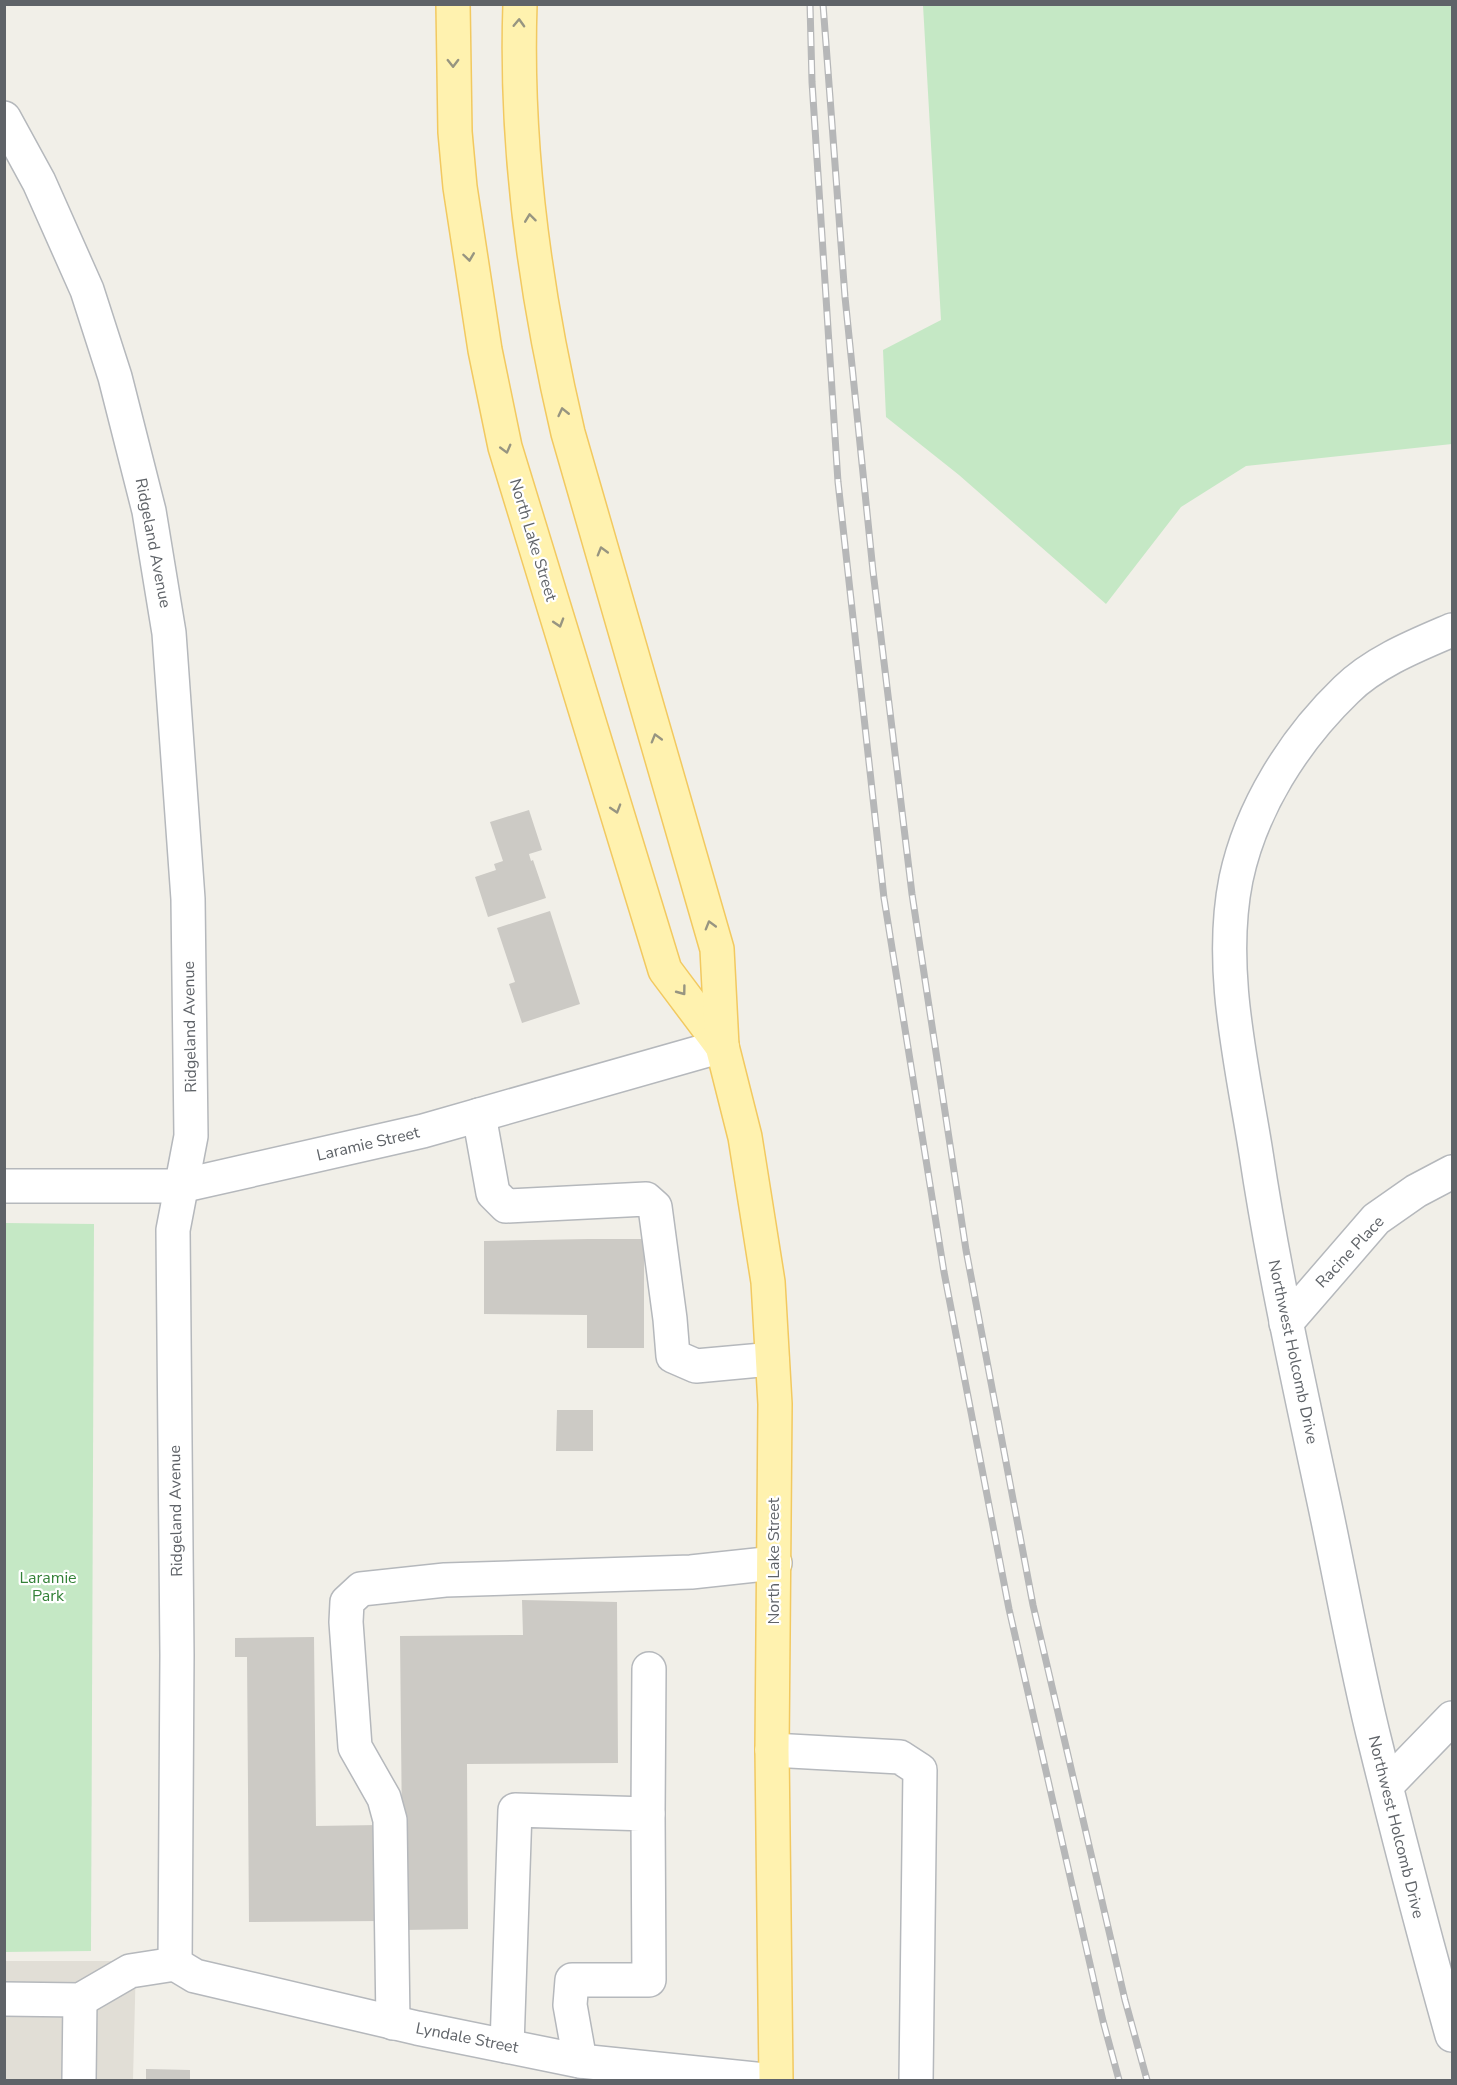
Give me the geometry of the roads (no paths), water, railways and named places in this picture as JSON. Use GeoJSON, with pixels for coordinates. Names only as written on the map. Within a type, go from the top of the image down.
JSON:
{"type":"FeatureCollection","features":[{"type":"Feature","properties":{"kind":"main road","name":"North Lake Street"},"geometry":{"type":"LineString","coordinates":[[453,4],[455,132],[460,187],[485,350],[505,447],[665,970],[722,1046]]}},
{"type":"Feature","properties":{"kind":"main road","name":"North Lake Street"},"geometry":{"type":"LineString","coordinates":[[520,4],[519,78],[527,191],[555,380],[571,444],[717,950],[722,1046],[745,1137],[768,1282],[772,1359],[775,1563],[772,1750],[776,2080]]}},
{"type":"Feature","properties":{"kind":"street","name":"Ridgeland Avenue"},"geometry":{"type":"LineString","coordinates":[[4,118],[39,182],[87,290],[115,377],[149,511],[169,633],[188,899],[191,1136],[173,1230],[177,1655],[175,1964]]}},
{"type":"Feature","properties":{"kind":"street","name":"Northwest Holcomb Drive"},"geometry":{"type":"LineString","coordinates":[[1452,630],[1375,668],[1347,688],[1296,748],[1255,820],[1236,880],[1229,954],[1232,1000],[1266,1217],[1286,1323],[1373,1736],[1417,1911],[1452,2035]]}},
{"type":"Feature","properties":{"kind":"street","name":"Laramie Street"},"geometry":{"type":"LineString","coordinates":[[4,1186],[181,1186],[423,1131],[722,1046]]}},
{"type":"Feature","properties":{"kind":"street"},"geometry":{"type":"LineString","coordinates":[[480,1115],[493,1193],[506,1206],[646,1199],[655,1207],[673,1356],[696,1366],[772,1359]]}},
{"type":"Feature","properties":{"kind":"street","name":"Racine Place"},"geometry":{"type":"LineString","coordinates":[[1286,1323],[1376,1219],[1416,1191],[1452,1172]]}},
{"type":"Feature","properties":{"kind":"street"},"geometry":{"type":"LineString","coordinates":[[393,2023],[390,1820],[384,1798],[355,1747],[346,1622],[347,1602],[361,1589],[445,1580],[691,1572],[775,1563]]}},
{"type":"Feature","properties":{"kind":"street"},"geometry":{"type":"LineString","coordinates":[[580,2061],[570,2005],[572,1980],[649,1980],[649,1669]]}},
{"type":"Feature","properties":{"kind":"street"},"geometry":{"type":"LineString","coordinates":[[1387,1785],[1452,1718]]}},
{"type":"Feature","properties":{"kind":"street"},"geometry":{"type":"LineString","coordinates":[[772,1750],[900,1757],[920,1770],[916,2080]]}},
{"type":"Feature","properties":{"kind":"street"},"geometry":{"type":"LineString","coordinates":[[507,2046],[515,1810],[648,1814]]}},
{"type":"Feature","properties":{"kind":"street"},"geometry":{"type":"LineString","coordinates":[[4,1999],[80,2000],[130,1971],[175,1964]]}},
{"type":"Feature","properties":{"kind":"street","name":"Lyndale Street"},"geometry":{"type":"LineString","coordinates":[[175,1964],[195,1976],[393,2023],[580,2061],[765,2080]]}},
{"type":"Feature","properties":{"kind":"street"},"geometry":{"type":"LineString","coordinates":[[80,2000],[80,2080]]}},
{"type":"Feature","properties":{"kind":"railway"},"geometry":{"type":"LineString","coordinates":[[810,4],[812,82],[838,482],[884,898],[944,1272],[1009,1609],[1103,2021],[1119,2080]]}},
{"type":"Feature","properties":{"kind":"railway"},"geometry":{"type":"LineString","coordinates":[[823,4],[845,297],[873,571],[912,894],[966,1250],[1033,1605],[1125,2000],[1147,2080]]}},
{"type":"Feature","properties":{"kind":"park label","name":"Laramie Park"},"geometry":{"type":"Point","coordinates":[48,1587]}}]}
